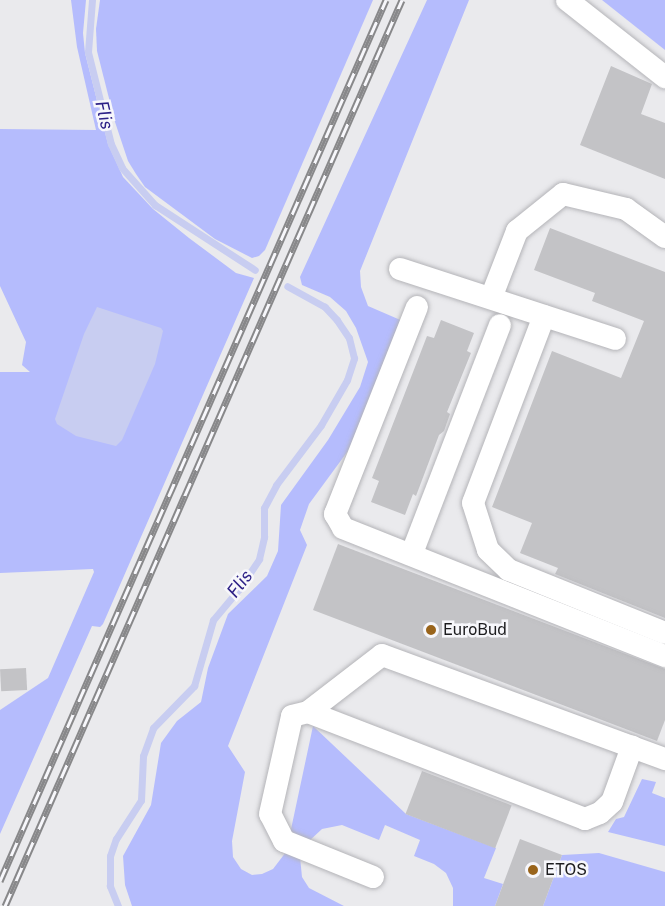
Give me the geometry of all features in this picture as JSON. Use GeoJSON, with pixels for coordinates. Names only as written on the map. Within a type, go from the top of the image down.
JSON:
{"type":"FeatureCollection","features":[{"type":"Feature","properties":{"kind":"lane"},"geometry":{"type":"LineString","coordinates":[[567,0],[665,77]]}},
{"type":"Feature","properties":{"kind":"lane"},"geometry":{"type":"LineString","coordinates":[[491,298],[517,231],[563,194],[626,209],[665,237]]}},
{"type":"Feature","properties":{"kind":"lane"},"geometry":{"type":"LineString","coordinates":[[400,269],[615,339]]}},
{"type":"Feature","properties":{"kind":"lane"},"geometry":{"type":"LineString","coordinates":[[417,307],[335,514],[343,528],[665,656]]}},
{"type":"Feature","properties":{"kind":"lane"},"geometry":{"type":"LineString","coordinates":[[544,316],[472,503],[488,550],[509,570],[665,633]]}},
{"type":"Feature","properties":{"kind":"lane"},"geometry":{"type":"LineString","coordinates":[[412,554],[500,325]]}},
{"type":"Feature","properties":{"kind":"lane"},"geometry":{"type":"LineString","coordinates":[[373,877],[284,841],[270,814],[292,716],[308,712],[382,655],[665,759]]}},
{"type":"Feature","properties":{"kind":"lane"},"geometry":{"type":"LineString","coordinates":[[308,712],[585,819],[600,813],[612,802],[632,747]]}},
{"type":"Feature","properties":{"kind":"shaded area"},"geometry":{"type":"Polygon","coordinates":[[[71,0],[86,0],[83,33],[85,53],[108,144],[123,177],[153,209],[189,238],[236,273],[254,278],[103,624],[100,627],[92,626],[0,834],[0,710],[48,678],[94,572],[93,569],[0,573],[0,372],[30,372],[22,365],[26,342],[0,286],[0,129],[96,130],[77,47],[71,0]]]}},
{"type":"Feature","properties":{"kind":"shaded area"},"geometry":{"type":"Polygon","coordinates":[[[100,0],[373,0],[265,250],[259,256],[252,258],[215,239],[145,187],[136,174],[128,161],[115,122],[97,51],[96,29],[100,0]]]}},
{"type":"Feature","properties":{"kind":"shaded area"},"geometry":{"type":"Polygon","coordinates":[[[427,0],[469,0],[360,271],[361,287],[368,306],[405,322],[356,440],[309,504],[300,530],[307,545],[228,746],[245,772],[232,841],[233,857],[241,869],[252,875],[262,874],[273,869],[286,852],[300,857],[302,877],[309,888],[344,906],[132,906],[125,885],[123,856],[151,805],[161,743],[177,721],[201,702],[208,668],[228,614],[267,576],[278,551],[281,505],[328,440],[360,387],[368,362],[356,328],[346,311],[330,297],[302,285],[300,277],[427,0]]]}},
{"type":"Feature","properties":{"kind":"shaded area"},"geometry":{"type":"Polygon","coordinates":[[[602,0],[665,0],[665,50],[602,0]]]}},
{"type":"Feature","properties":{"kind":"shaded area"},"geometry":{"type":"Polygon","coordinates":[[[97,307],[161,328],[163,331],[155,364],[122,440],[116,446],[76,436],[57,424],[55,419],[84,334],[97,307]]]}},
{"type":"Feature","properties":{"kind":"shaded area"},"geometry":{"type":"Polygon","coordinates":[[[313,726],[406,814],[496,848],[484,878],[503,884],[495,906],[453,906],[453,888],[446,873],[434,864],[414,856],[420,840],[385,825],[379,840],[342,825],[322,829],[308,842],[290,834],[313,726]]]}},
{"type":"Feature","properties":{"kind":"shaded area"},"geometry":{"type":"Polygon","coordinates":[[[642,779],[656,782],[652,793],[665,798],[665,846],[608,832],[616,819],[624,817],[642,779]]]}},
{"type":"Feature","properties":{"kind":"shaded area"},"geometry":{"type":"Polygon","coordinates":[[[599,853],[665,872],[665,906],[543,906],[562,855],[599,853]]]}},
{"type":"Feature","properties":{"kind":"building"},"geometry":{"type":"Polygon","coordinates":[[[611,66],[652,84],[641,114],[665,123],[665,179],[580,145],[611,66]]]}},
{"type":"Feature","properties":{"kind":"building"},"geometry":{"type":"Polygon","coordinates":[[[550,228],[665,272],[665,618],[555,574],[558,568],[520,553],[532,523],[492,507],[552,351],[621,378],[644,321],[592,301],[595,293],[534,270],[550,228]]]}},
{"type":"Feature","properties":{"kind":"building"},"geometry":{"type":"Polygon","coordinates":[[[441,320],[474,333],[467,351],[471,353],[447,412],[450,414],[444,431],[439,435],[416,496],[413,494],[405,515],[371,502],[379,481],[372,478],[427,336],[434,338],[441,320]]]}},
{"type":"Feature","properties":{"kind":"building"},"geometry":{"type":"Polygon","coordinates":[[[338,544],[665,669],[665,720],[657,741],[313,610],[338,544]]]}},
{"type":"Feature","properties":{"kind":"building"},"geometry":{"type":"Polygon","coordinates":[[[26,668],[27,690],[1,691],[0,669],[26,668]]]}},
{"type":"Feature","properties":{"kind":"building"},"geometry":{"type":"Polygon","coordinates":[[[422,771],[512,805],[495,848],[406,814],[422,771]]]}},
{"type":"Feature","properties":{"kind":"building","name":"ETOS"},"geometry":{"type":"Polygon","coordinates":[[[520,839],[562,855],[543,906],[495,906],[520,839]]]}},
{"type":"Feature","properties":{"kind":"waterway","name":"Flis"},"geometry":{"type":"LineString","coordinates":[[92,0],[88,52],[111,144],[122,168],[155,205],[255,270]]}},
{"type":"Feature","properties":{"kind":"waterway","name":"Flis"},"geometry":{"type":"LineString","coordinates":[[118,906],[110,886],[110,856],[116,839],[141,800],[143,756],[153,728],[194,686],[213,620],[239,589],[259,559],[264,537],[264,508],[276,485],[321,425],[347,380],[354,358],[349,338],[325,307],[287,286]]}},
{"type":"Feature","properties":{"kind":"railway"},"geometry":{"type":"LineString","coordinates":[[0,881],[386,0]]}},
{"type":"Feature","properties":{"kind":"railway"},"geometry":{"type":"LineString","coordinates":[[5,906],[402,0]]}},
{"type":"Feature","properties":{"kind":"place","name":"EuroBud"},"geometry":{"type":"Point","coordinates":[431,630]}},
{"type":"Feature","properties":{"kind":"place","name":"ETOS"},"geometry":{"type":"Point","coordinates":[533,870]}}]}
